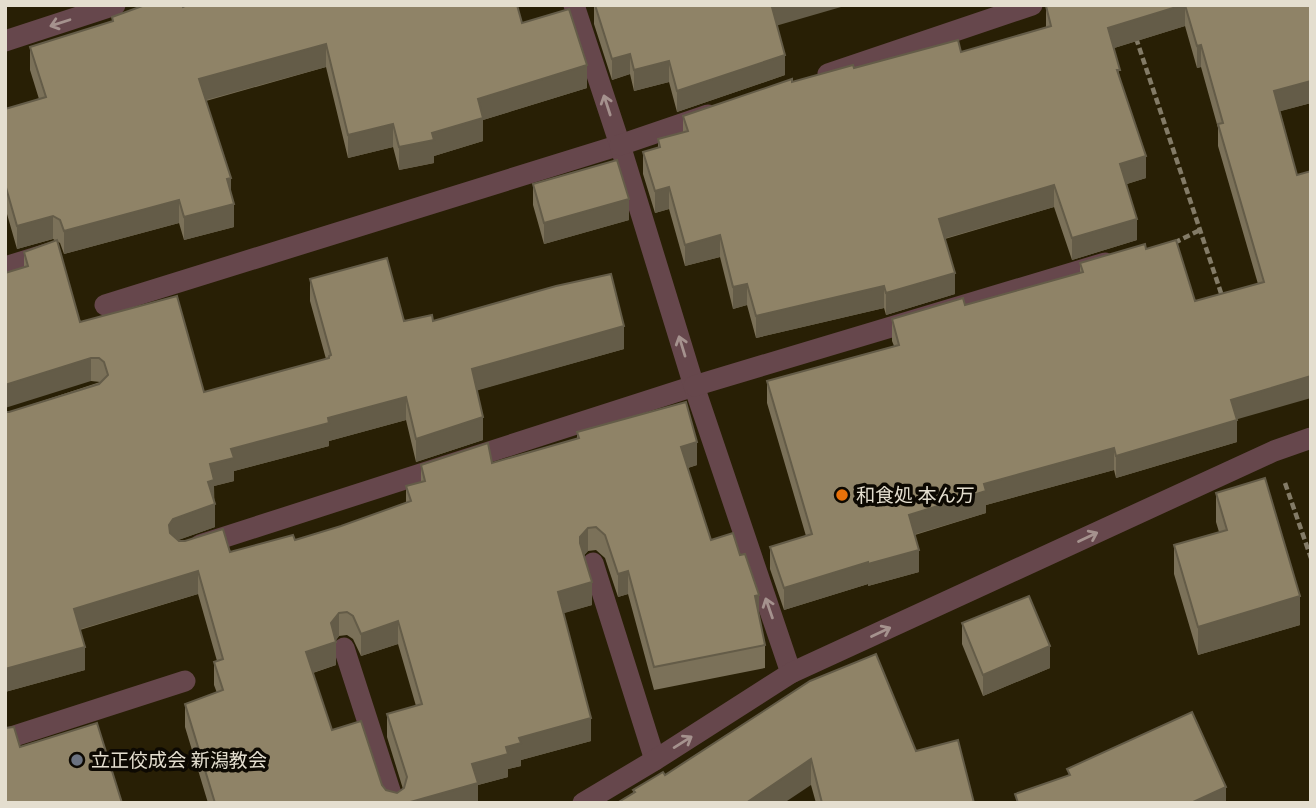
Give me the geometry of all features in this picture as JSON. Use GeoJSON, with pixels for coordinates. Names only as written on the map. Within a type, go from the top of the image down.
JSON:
{"type":"FeatureCollection","features":[{"type":"Feature","properties":{"kind":"street"},"geometry":{"type":"LineString","coordinates":[[5,41],[115,5]]}},
{"type":"Feature","properties":{"kind":"street"},"geometry":{"type":"LineString","coordinates":[[574,5],[694,386],[791,673]]}},
{"type":"Feature","properties":{"kind":"street"},"geometry":{"type":"LineString","coordinates":[[813,79],[1031,5]]}},
{"type":"Feature","properties":{"kind":"street"},"geometry":{"type":"LineString","coordinates":[[105,305],[620,145],[723,110]]}},
{"type":"Feature","properties":{"kind":"street"},"geometry":{"type":"LineString","coordinates":[[182,551],[694,386],[1174,243]]}},
{"type":"Feature","properties":{"kind":"street"},"geometry":{"type":"LineString","coordinates":[[5,267],[51,252]]}},
{"type":"Feature","properties":{"kind":"street"},"geometry":{"type":"LineString","coordinates":[[583,803],[791,673],[1275,451],[1311,438]]}},
{"type":"Feature","properties":{"kind":"street"},"geometry":{"type":"LineString","coordinates":[[593,563],[655,760]]}},
{"type":"Feature","properties":{"kind":"street"},"geometry":{"type":"LineString","coordinates":[[344,648],[394,803]]}},
{"type":"Feature","properties":{"kind":"street"},"geometry":{"type":"LineString","coordinates":[[5,739],[185,681]]}},
{"type":"Feature","properties":{"kind":"path"},"geometry":{"type":"LineString","coordinates":[[1134,32],[1226,308]]}},
{"type":"Feature","properties":{"kind":"path"},"geometry":{"type":"LineString","coordinates":[[1174,243],[1200,230]]}},
{"type":"Feature","properties":{"kind":"path"},"geometry":{"type":"LineString","coordinates":[[1275,451],[1311,558]]}},
{"type":"Feature","properties":{"kind":"building"},"geometry":{"type":"Polygon","coordinates":[[[145,5],[517,5],[522,23],[569,9],[587,65],[478,99],[483,118],[432,133],[434,140],[399,147],[393,124],[348,135],[326,44],[199,79],[231,178],[227,179],[234,204],[184,217],[179,200],[64,231],[60,220],[53,216],[17,226],[5,184],[5,109],[46,97],[30,47],[113,21],[112,17],[145,5]]]}},
{"type":"Feature","properties":{"kind":"building"},"geometry":{"type":"Polygon","coordinates":[[[595,5],[777,5],[772,7],[785,55],[677,91],[669,61],[634,70],[630,54],[612,59],[595,5]]]}},
{"type":"Feature","properties":{"kind":"building"},"geometry":{"type":"Polygon","coordinates":[[[1183,5],[1108,28],[1120,70],[1117,70],[1146,156],[1120,164],[1137,219],[1072,238],[1054,185],[939,219],[955,273],[886,293],[884,286],[756,316],[747,284],[733,287],[720,235],[685,245],[669,187],[655,191],[643,152],[660,147],[658,139],[688,131],[683,116],[792,79],[792,82],[853,65],[854,68],[958,40],[961,52],[1051,26],[1046,6],[1183,5]]]}},
{"type":"Feature","properties":{"kind":"building"},"geometry":{"type":"Polygon","coordinates":[[[1185,5],[1311,5],[1311,81],[1274,91],[1297,175],[1311,171],[1311,376],[1231,400],[1237,420],[1116,456],[1114,448],[984,484],[986,491],[909,515],[919,550],[868,562],[784,588],[770,547],[812,534],[767,381],[899,345],[892,319],[963,298],[965,305],[1083,272],[1080,263],[1145,244],[1146,249],[1176,240],[1195,301],[1264,282],[1218,124],[1223,123],[1201,45],[1197,46],[1185,5]]]}},
{"type":"Feature","properties":{"kind":"building"},"geometry":{"type":"Polygon","coordinates":[[[617,160],[629,199],[544,223],[533,184],[617,160]]]}},
{"type":"Feature","properties":{"kind":"building"},"geometry":{"type":"Polygon","coordinates":[[[57,240],[80,322],[177,296],[204,392],[329,358],[331,355],[310,279],[387,258],[404,321],[432,315],[433,321],[556,286],[611,274],[624,326],[472,369],[483,417],[416,439],[406,397],[328,418],[329,423],[231,449],[234,458],[210,464],[214,480],[208,482],[215,504],[173,519],[169,525],[170,533],[179,541],[185,541],[223,529],[230,552],[293,535],[295,540],[411,501],[406,486],[425,481],[421,465],[488,443],[492,463],[579,438],[577,432],[686,402],[697,442],[681,447],[711,540],[733,533],[740,555],[745,554],[759,595],[755,596],[765,645],[654,667],[628,571],[618,574],[605,535],[596,527],[588,528],[580,537],[580,543],[592,582],[558,592],[591,718],[519,738],[521,743],[506,747],[508,754],[472,764],[478,783],[407,803],[215,803],[185,704],[223,690],[214,662],[223,659],[198,571],[74,609],[85,647],[5,669],[5,412],[99,384],[108,375],[104,362],[99,358],[91,358],[5,385],[5,273],[28,266],[24,252],[57,240]],[[347,612],[339,613],[331,623],[336,642],[306,652],[332,730],[361,721],[382,785],[386,790],[397,793],[404,788],[407,777],[387,714],[422,704],[398,621],[361,634],[353,616],[347,612]]]}},
{"type":"Feature","properties":{"kind":"building"},"geometry":{"type":"Polygon","coordinates":[[[1265,478],[1300,596],[1198,627],[1174,545],[1227,530],[1216,493],[1265,478]]]}},
{"type":"Feature","properties":{"kind":"building"},"geometry":{"type":"Polygon","coordinates":[[[1029,596],[1050,646],[983,675],[962,623],[1029,596]]]}},
{"type":"Feature","properties":{"kind":"building"},"geometry":{"type":"Polygon","coordinates":[[[876,654],[916,751],[958,740],[974,803],[822,803],[811,759],[746,803],[617,803],[635,792],[633,790],[663,772],[665,775],[810,681],[876,654]]]}},
{"type":"Feature","properties":{"kind":"building"},"geometry":{"type":"Polygon","coordinates":[[[1192,712],[1226,787],[1191,803],[1018,803],[1015,794],[1070,775],[1067,769],[1192,712]]]}},
{"type":"Feature","properties":{"kind":"building","name":"立正佼成会 新潟教会"},"geometry":{"type":"Polygon","coordinates":[[[97,723],[122,803],[5,803],[5,728],[14,727],[20,747],[97,723]]]}},
{"type":"Feature","properties":{"kind":"place","name":"和食処 本ん万"},"geometry":{"type":"Point","coordinates":[842,495]}},
{"type":"Feature","properties":{"kind":"place","name":"立正佼成会 新潟教会"},"geometry":{"type":"Point","coordinates":[77,760]}}]}
